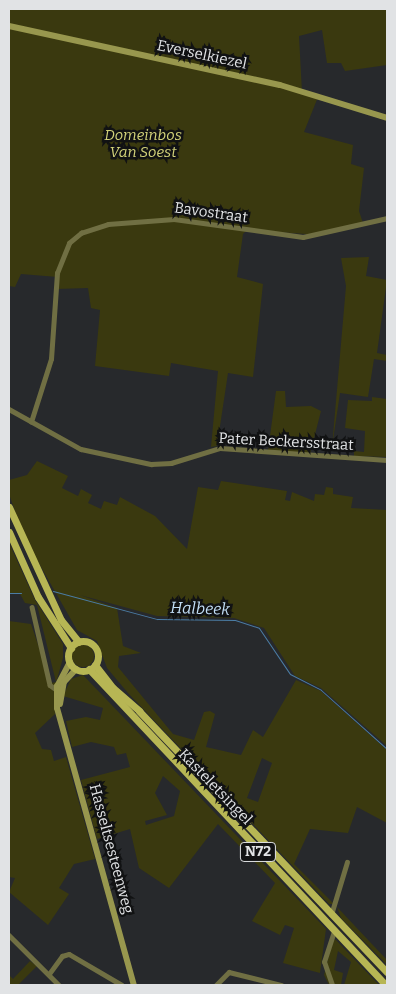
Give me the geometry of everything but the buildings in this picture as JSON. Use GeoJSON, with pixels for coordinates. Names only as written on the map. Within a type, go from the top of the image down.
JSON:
{"type":"FeatureCollection","features":[{"type":"Feature","properties":{"kind":"main road","name":"N72"},"geometry":{"type":"LineString","coordinates":[[9,507],[71,648]]}},
{"type":"Feature","properties":{"kind":"main road","name":"N72"},"geometry":{"type":"LineString","coordinates":[[9,532],[32,586],[58,621],[79,642],[95,648],[92,667]]}},
{"type":"Feature","properties":{"kind":"main road"},"geometry":{"type":"LineString","coordinates":[[79,642],[71,648],[70,662],[76,669],[92,667]]}},
{"type":"Feature","properties":{"kind":"main road","name":"Kasteletsingel"},"geometry":{"type":"LineString","coordinates":[[92,667],[387,972]]}},
{"type":"Feature","properties":{"kind":"main road","name":"Kasteletsingel"},"geometry":{"type":"LineString","coordinates":[[92,667],[334,931],[386,985]]}},
{"type":"Feature","properties":{"kind":"street","name":"Everselkiezel"},"geometry":{"type":"LineString","coordinates":[[9,26],[280,85],[387,118]]}},
{"type":"Feature","properties":{"kind":"street","name":"Bavostraat"},"geometry":{"type":"LineString","coordinates":[[31,422],[51,359],[58,273],[69,243],[81,233],[108,224],[174,219],[303,238],[387,218]]}},
{"type":"Feature","properties":{"kind":"street","name":"Pater Beckersstraat"},"geometry":{"type":"LineString","coordinates":[[9,410],[86,451],[151,464],[171,463],[220,448],[387,460]]}},
{"type":"Feature","properties":{"kind":"street","name":"Hasseltsesteenweg"},"geometry":{"type":"LineString","coordinates":[[32,607],[50,685],[56,690],[61,721],[134,985]]}},
{"type":"Feature","properties":{"kind":"street"},"geometry":{"type":"LineString","coordinates":[[56,690],[70,662]]}},
{"type":"Feature","properties":{"kind":"street","name":"Hasseltsesteenweg"},"geometry":{"type":"LineString","coordinates":[[61,721],[61,690],[76,669]]}},
{"type":"Feature","properties":{"kind":"street"},"geometry":{"type":"LineString","coordinates":[[331,915],[347,862]]}},
{"type":"Feature","properties":{"kind":"street"},"geometry":{"type":"LineString","coordinates":[[332,985],[324,968],[334,931]]}},
{"type":"Feature","properties":{"kind":"street"},"geometry":{"type":"LineString","coordinates":[[9,935],[59,985]]}},
{"type":"Feature","properties":{"kind":"street"},"geometry":{"type":"LineString","coordinates":[[49,974],[62,956],[69,954],[122,985]]}},
{"type":"Feature","properties":{"kind":"street"},"geometry":{"type":"LineString","coordinates":[[216,985],[229,972],[281,985]]}},
{"type":"Feature","properties":{"kind":"green space","name":"Domeinbos Van Soest"},"geometry":{"type":"Polygon","coordinates":[[[9,9],[387,9],[387,65],[345,71],[341,63],[327,63],[322,30],[299,36],[302,92],[318,97],[304,132],[353,145],[351,164],[364,168],[359,211],[363,223],[321,235],[247,230],[243,234],[237,277],[263,284],[253,377],[228,373],[217,446],[211,447],[218,371],[171,363],[169,376],[95,366],[100,310],[91,308],[88,288],[56,289],[58,277],[21,274],[15,287],[9,286],[9,9]]]}},
{"type":"Feature","properties":{"kind":"green space"},"geometry":{"type":"Polygon","coordinates":[[[369,257],[366,276],[387,280],[377,353],[387,355],[387,361],[374,359],[368,397],[340,393],[332,447],[346,286],[341,258],[369,257]]]}},
{"type":"Feature","properties":{"kind":"green space"},"geometry":{"type":"Polygon","coordinates":[[[276,391],[285,391],[286,407],[311,406],[321,411],[310,454],[268,451],[276,391]]]}},
{"type":"Feature","properties":{"kind":"green space"},"geometry":{"type":"Polygon","coordinates":[[[372,397],[387,399],[387,457],[354,456],[354,451],[364,452],[365,431],[345,428],[348,400],[372,401],[372,397]]]}},
{"type":"Feature","properties":{"kind":"green space"},"geometry":{"type":"Polygon","coordinates":[[[37,461],[68,476],[62,488],[78,496],[81,489],[92,495],[88,503],[101,509],[104,501],[117,505],[120,497],[155,516],[187,549],[198,487],[218,490],[221,481],[287,491],[285,500],[290,501],[292,492],[314,501],[315,494],[324,495],[326,487],[333,488],[333,494],[353,497],[351,508],[387,510],[387,746],[321,688],[295,676],[264,628],[234,618],[157,616],[80,595],[117,608],[123,646],[141,653],[119,656],[118,667],[173,734],[194,740],[204,712],[210,711],[215,714],[206,747],[241,755],[253,730],[263,737],[296,680],[321,691],[387,750],[387,823],[357,807],[348,833],[310,829],[294,864],[334,904],[329,904],[128,693],[107,668],[97,641],[77,630],[24,537],[9,494],[9,480],[27,475],[37,461]],[[262,758],[247,798],[258,802],[272,763],[262,758]]]}},
{"type":"Feature","properties":{"kind":"green space"},"geometry":{"type":"Polygon","coordinates":[[[9,543],[35,600],[63,644],[63,658],[54,690],[55,714],[35,733],[42,749],[51,750],[54,761],[66,757],[95,859],[74,864],[59,888],[69,894],[48,925],[9,892],[15,878],[9,877],[9,621],[31,624],[51,683],[56,682],[37,605],[25,603],[20,594],[9,594],[9,543]]]}},
{"type":"Feature","properties":{"kind":"green space"},"geometry":{"type":"Polygon","coordinates":[[[83,645],[91,648],[94,656],[91,664],[83,667],[75,664],[72,656],[75,648],[83,645]]]}},
{"type":"Feature","properties":{"kind":"green space"},"geometry":{"type":"Polygon","coordinates":[[[83,675],[326,929],[320,973],[283,963],[294,928],[285,925],[280,935],[252,921],[275,883],[218,824],[169,888],[139,868],[130,829],[97,839],[81,780],[130,767],[126,753],[117,755],[114,747],[91,742],[72,747],[66,721],[86,717],[100,720],[103,708],[63,696],[71,679],[83,675]],[[163,776],[155,793],[167,815],[145,821],[146,825],[174,816],[180,791],[163,776]]]}},
{"type":"Feature","properties":{"kind":"green space"},"geometry":{"type":"Polygon","coordinates":[[[337,907],[387,960],[387,965],[341,918],[337,907]]]}},
{"type":"Feature","properties":{"kind":"green space"},"geometry":{"type":"Polygon","coordinates":[[[333,939],[379,985],[344,985],[351,962],[338,951],[334,970],[343,973],[341,985],[329,985],[324,975],[333,939]]]}},
{"type":"Feature","properties":{"kind":"green space"},"geometry":{"type":"Polygon","coordinates":[[[30,961],[37,966],[18,985],[9,985],[9,975],[13,979],[30,961]]]}},
{"type":"Feature","properties":{"kind":"waterway","name":"Halbeek"},"geometry":{"type":"LineString","coordinates":[[53,591],[157,619],[235,620],[259,628],[290,674],[321,690],[387,749]]}},
{"type":"Feature","properties":{"kind":"waterway","name":"Halbeek"},"geometry":{"type":"LineString","coordinates":[[9,593],[21,593]]}}]}
